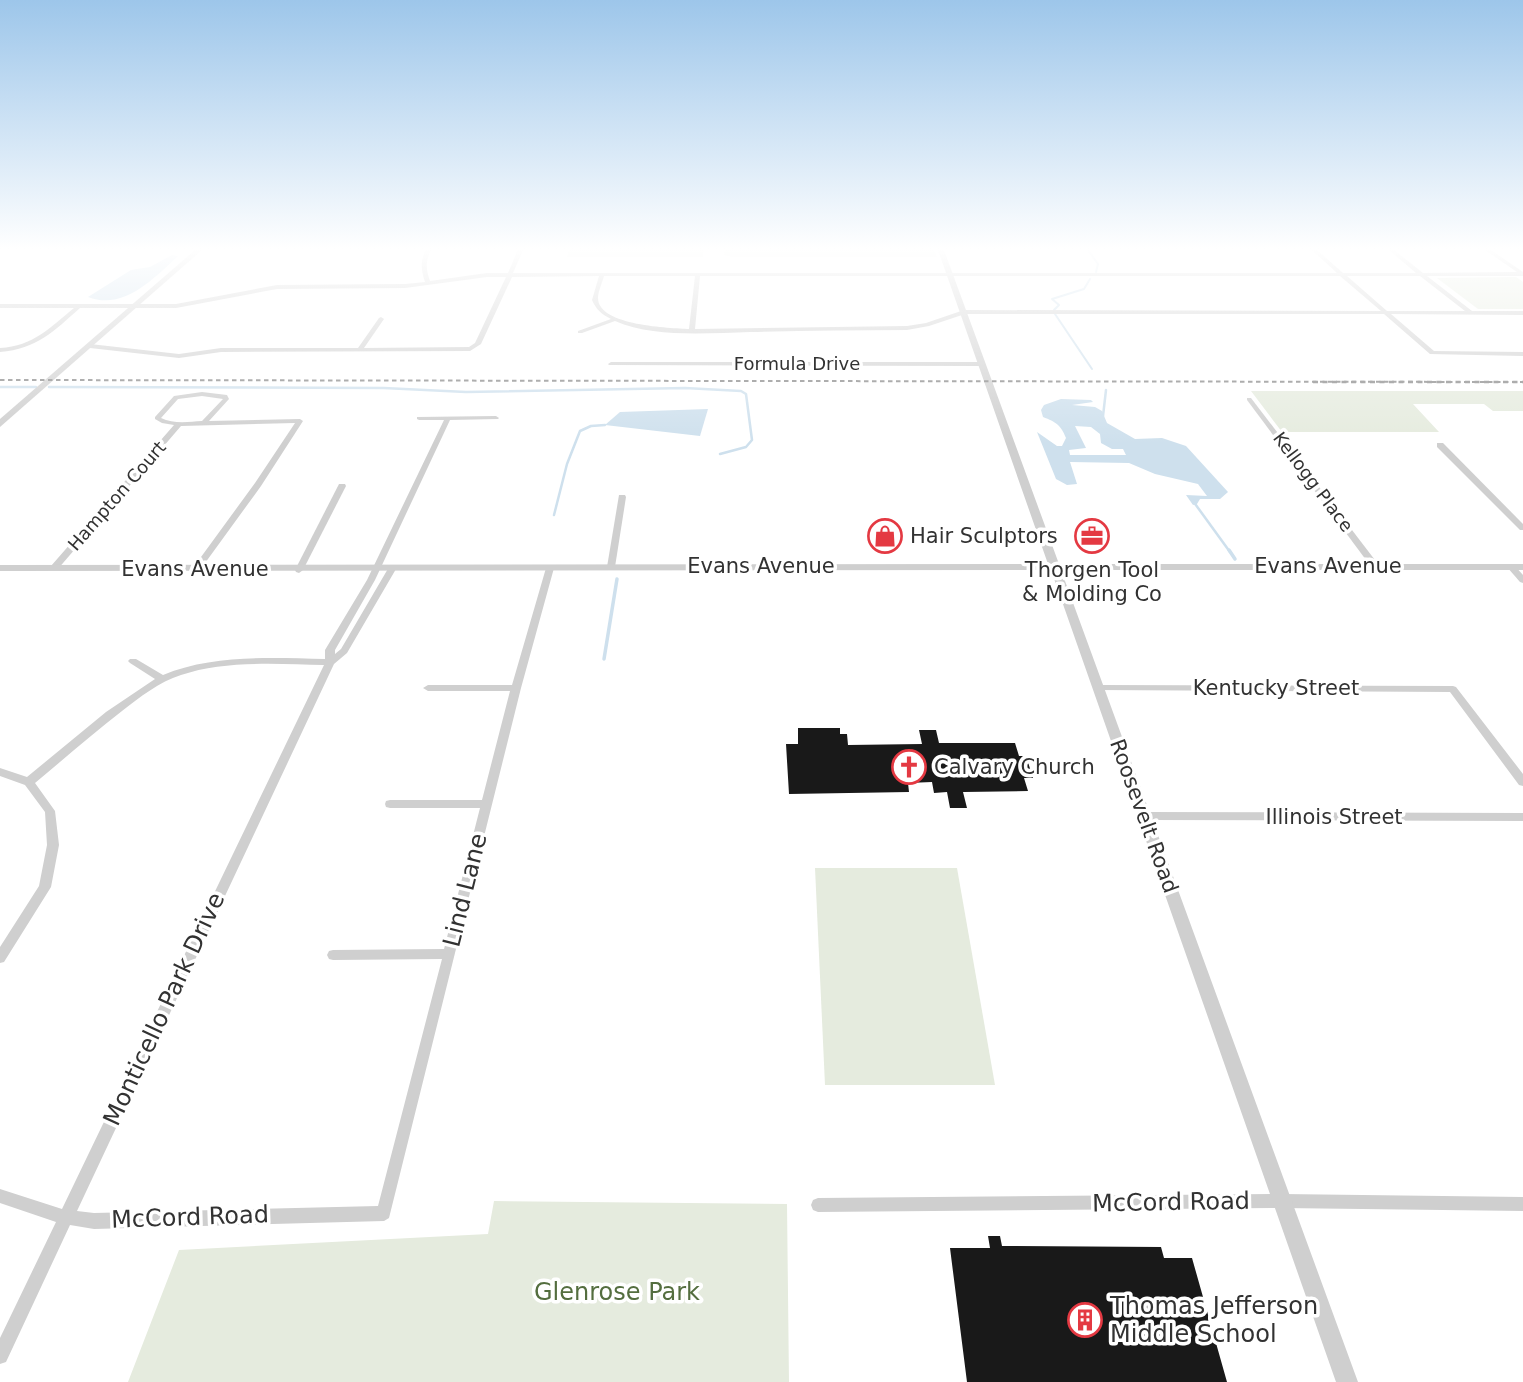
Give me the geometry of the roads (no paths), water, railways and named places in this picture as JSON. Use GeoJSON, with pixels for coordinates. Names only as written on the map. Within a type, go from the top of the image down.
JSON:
{"type":"FeatureCollection","features":[{"type":"Feature","properties":{"kind":"street"},"geometry":{"type":"LineString","coordinates":[[0,350],[24,348],[69,314]]}},
{"type":"Feature","properties":{"kind":"street"},"geometry":{"type":"LineString","coordinates":[[0,424],[125,314]]}},
{"type":"Feature","properties":{"kind":"street"},"geometry":{"type":"LineString","coordinates":[[90,346],[179,356],[221,350],[461,350],[478,344],[494,314]]}},
{"type":"Feature","properties":{"kind":"street"},"geometry":{"type":"LineString","coordinates":[[610,314],[615,319],[643,328],[692,331],[907,328],[927,325],[957,314]]}},
{"type":"Feature","properties":{"kind":"street"},"geometry":{"type":"LineString","coordinates":[[692,331],[694,314]]}},
{"type":"Feature","properties":{"kind":"street","name":"Roosevelt Road"},"geometry":{"type":"LineString","coordinates":[[965,314],[1347,1382]]}},
{"type":"Feature","properties":{"kind":"street"},"geometry":{"type":"LineString","coordinates":[[1387,314],[1432,353],[1523,354]]}},
{"type":"Feature","properties":{"kind":"street"},"geometry":{"type":"LineString","coordinates":[[359,350],[381,319]]}},
{"type":"Feature","properties":{"kind":"street"},"geometry":{"type":"LineString","coordinates":[[580,332],[615,319]]}},
{"type":"Feature","properties":{"kind":"street","name":"Formula Drive"},"geometry":{"type":"LineString","coordinates":[[611,364],[982,364]]}},
{"type":"Feature","properties":{"kind":"street"},"geometry":{"type":"LineString","coordinates":[[197,568],[300,421],[179,424],[157,418],[176,397],[194,394],[225,396],[226,400],[205,422]]}},
{"type":"Feature","properties":{"kind":"street","name":"Kellogg Place"},"geometry":{"type":"LineString","coordinates":[[1249,399],[1375,566]]}},
{"type":"Feature","properties":{"kind":"street"},"geometry":{"type":"LineString","coordinates":[[419,418],[496,418]]}},
{"type":"Feature","properties":{"kind":"street","name":"Monticello Park Drive"},"geometry":{"type":"LineString","coordinates":[[0,1356],[330,662],[330,650],[375,569],[448,418]]}},
{"type":"Feature","properties":{"kind":"street","name":"Hampton Court"},"geometry":{"type":"LineString","coordinates":[[54,568],[179,424]]}},
{"type":"Feature","properties":{"kind":"street"},"geometry":{"type":"LineString","coordinates":[[1440,446],[1523,527]]}},
{"type":"Feature","properties":{"kind":"street"},"geometry":{"type":"LineString","coordinates":[[299,570],[342,486]]}},
{"type":"Feature","properties":{"kind":"street"},"geometry":{"type":"LineString","coordinates":[[611,567],[622,497]]}},
{"type":"Feature","properties":{"kind":"street","name":"Evans Avenue"},"geometry":{"type":"LineString","coordinates":[[0,568],[299,570],[1055,565],[1517,567]]}},
{"type":"Feature","properties":{"kind":"street"},"geometry":{"type":"LineString","coordinates":[[1517,567],[1523,580]]}},
{"type":"Feature","properties":{"kind":"street","name":"Lind Lane"},"geometry":{"type":"LineString","coordinates":[[384,1213],[486,804],[550,568]]}},
{"type":"Feature","properties":{"kind":"street","name":"Monticello Park Drive"},"geometry":{"type":"LineString","coordinates":[[330,662],[344,651],[392,569]]}},
{"type":"Feature","properties":{"kind":"street"},"geometry":{"type":"LineString","coordinates":[[133,661],[162,678]]}},
{"type":"Feature","properties":{"kind":"street"},"geometry":{"type":"LineString","coordinates":[[29,782],[129,701],[162,678],[225,663],[330,662]]}},
{"type":"Feature","properties":{"kind":"street"},"geometry":{"type":"LineString","coordinates":[[428,688],[516,688]]}},
{"type":"Feature","properties":{"kind":"street","name":"Kentucky Street"},"geometry":{"type":"LineString","coordinates":[[1098,688],[1453,689],[1523,782]]}},
{"type":"Feature","properties":{"kind":"street"},"geometry":{"type":"LineString","coordinates":[[0,772],[29,782],[50,811],[53,845],[45,887],[0,958]]}},
{"type":"Feature","properties":{"kind":"street"},"geometry":{"type":"LineString","coordinates":[[390,804],[486,804]]}},
{"type":"Feature","properties":{"kind":"street","name":"Illinois Street"},"geometry":{"type":"LineString","coordinates":[[1145,816],[1523,817]]}},
{"type":"Feature","properties":{"kind":"street"},"geometry":{"type":"LineString","coordinates":[[333,955],[449,954]]}},
{"type":"Feature","properties":{"kind":"street","name":"McCord Road"},"geometry":{"type":"LineString","coordinates":[[0,1196],[65,1217],[94,1221],[384,1213]]}},
{"type":"Feature","properties":{"kind":"street","name":"McCord Road"},"geometry":{"type":"LineString","coordinates":[[818,1205],[1282,1201],[1523,1204]]}},
{"type":"Feature","properties":{"kind":"water"},"geometry":{"type":"Polygon","coordinates":[[[1061,399],[1091,400],[1093,402],[1072,405],[1095,407],[1102,411],[1107,423],[1135,439],[1162,438],[1186,446],[1228,492],[1220,499],[1200,499],[1193,505],[1186,495],[1207,496],[1198,484],[1155,474],[1129,463],[1070,462],[1077,484],[1067,485],[1056,479],[1037,432],[1057,446],[1062,446],[1066,438],[1058,424],[1043,417],[1041,410],[1044,405],[1061,399]],[[1075,426],[1086,448],[1069,450],[1070,455],[1126,455],[1123,449],[1112,449],[1101,443],[1100,434],[1091,427],[1075,426]]]}},
{"type":"Feature","properties":{"kind":"water"},"geometry":{"type":"Polygon","coordinates":[[[708,409],[700,436],[605,425],[620,412],[708,409]]]}},
{"type":"Feature","properties":{"kind":"waterway"},"geometry":{"type":"LineString","coordinates":[[1055,314],[1092,369]]}},
{"type":"Feature","properties":{"kind":"waterway"},"geometry":{"type":"LineString","coordinates":[[0,387],[36,387]]}},
{"type":"Feature","properties":{"kind":"waterway"},"geometry":{"type":"LineString","coordinates":[[49,387],[384,388],[466,392],[685,388],[741,391],[746,394],[752,440],[746,447],[720,454]]}},
{"type":"Feature","properties":{"kind":"waterway"},"geometry":{"type":"LineString","coordinates":[[1103,416],[1106,390]]}},
{"type":"Feature","properties":{"kind":"waterway"},"geometry":{"type":"LineString","coordinates":[[554,515],[567,464],[580,431],[591,426],[605,425]]}},
{"type":"Feature","properties":{"kind":"waterway"},"geometry":{"type":"LineString","coordinates":[[1193,501],[1230,552]]}},
{"type":"Feature","properties":{"kind":"waterway"},"geometry":{"type":"LineString","coordinates":[[1229,550],[1235,559]]}},
{"type":"Feature","properties":{"kind":"waterway"},"geometry":{"type":"LineString","coordinates":[[604,659],[617,579]]}},
{"type":"Feature","properties":{"kind":"railway"},"geometry":{"type":"LineString","coordinates":[[0,380],[1523,382],[1313,382]]}},
{"type":"Feature","properties":{"kind":"place","name":"Hair Sculptors"},"geometry":{"type":"Point","coordinates":[885,536]}},
{"type":"Feature","properties":{"kind":"place","name":"Thorgen Tool & Molding Co"},"geometry":{"type":"Point","coordinates":[1092,536]}},
{"type":"Feature","properties":{"kind":"place","name":"Calvary Church"},"geometry":{"type":"Point","coordinates":[909,767]}},
{"type":"Feature","properties":{"kind":"place","name":"Thomas Jefferson Middle School"},"geometry":{"type":"Point","coordinates":[1085,1320]}},
{"type":"Feature","properties":{"kind":"park label","name":"Glenrose Park"},"geometry":{"type":"Point","coordinates":[617,1292]}}]}
